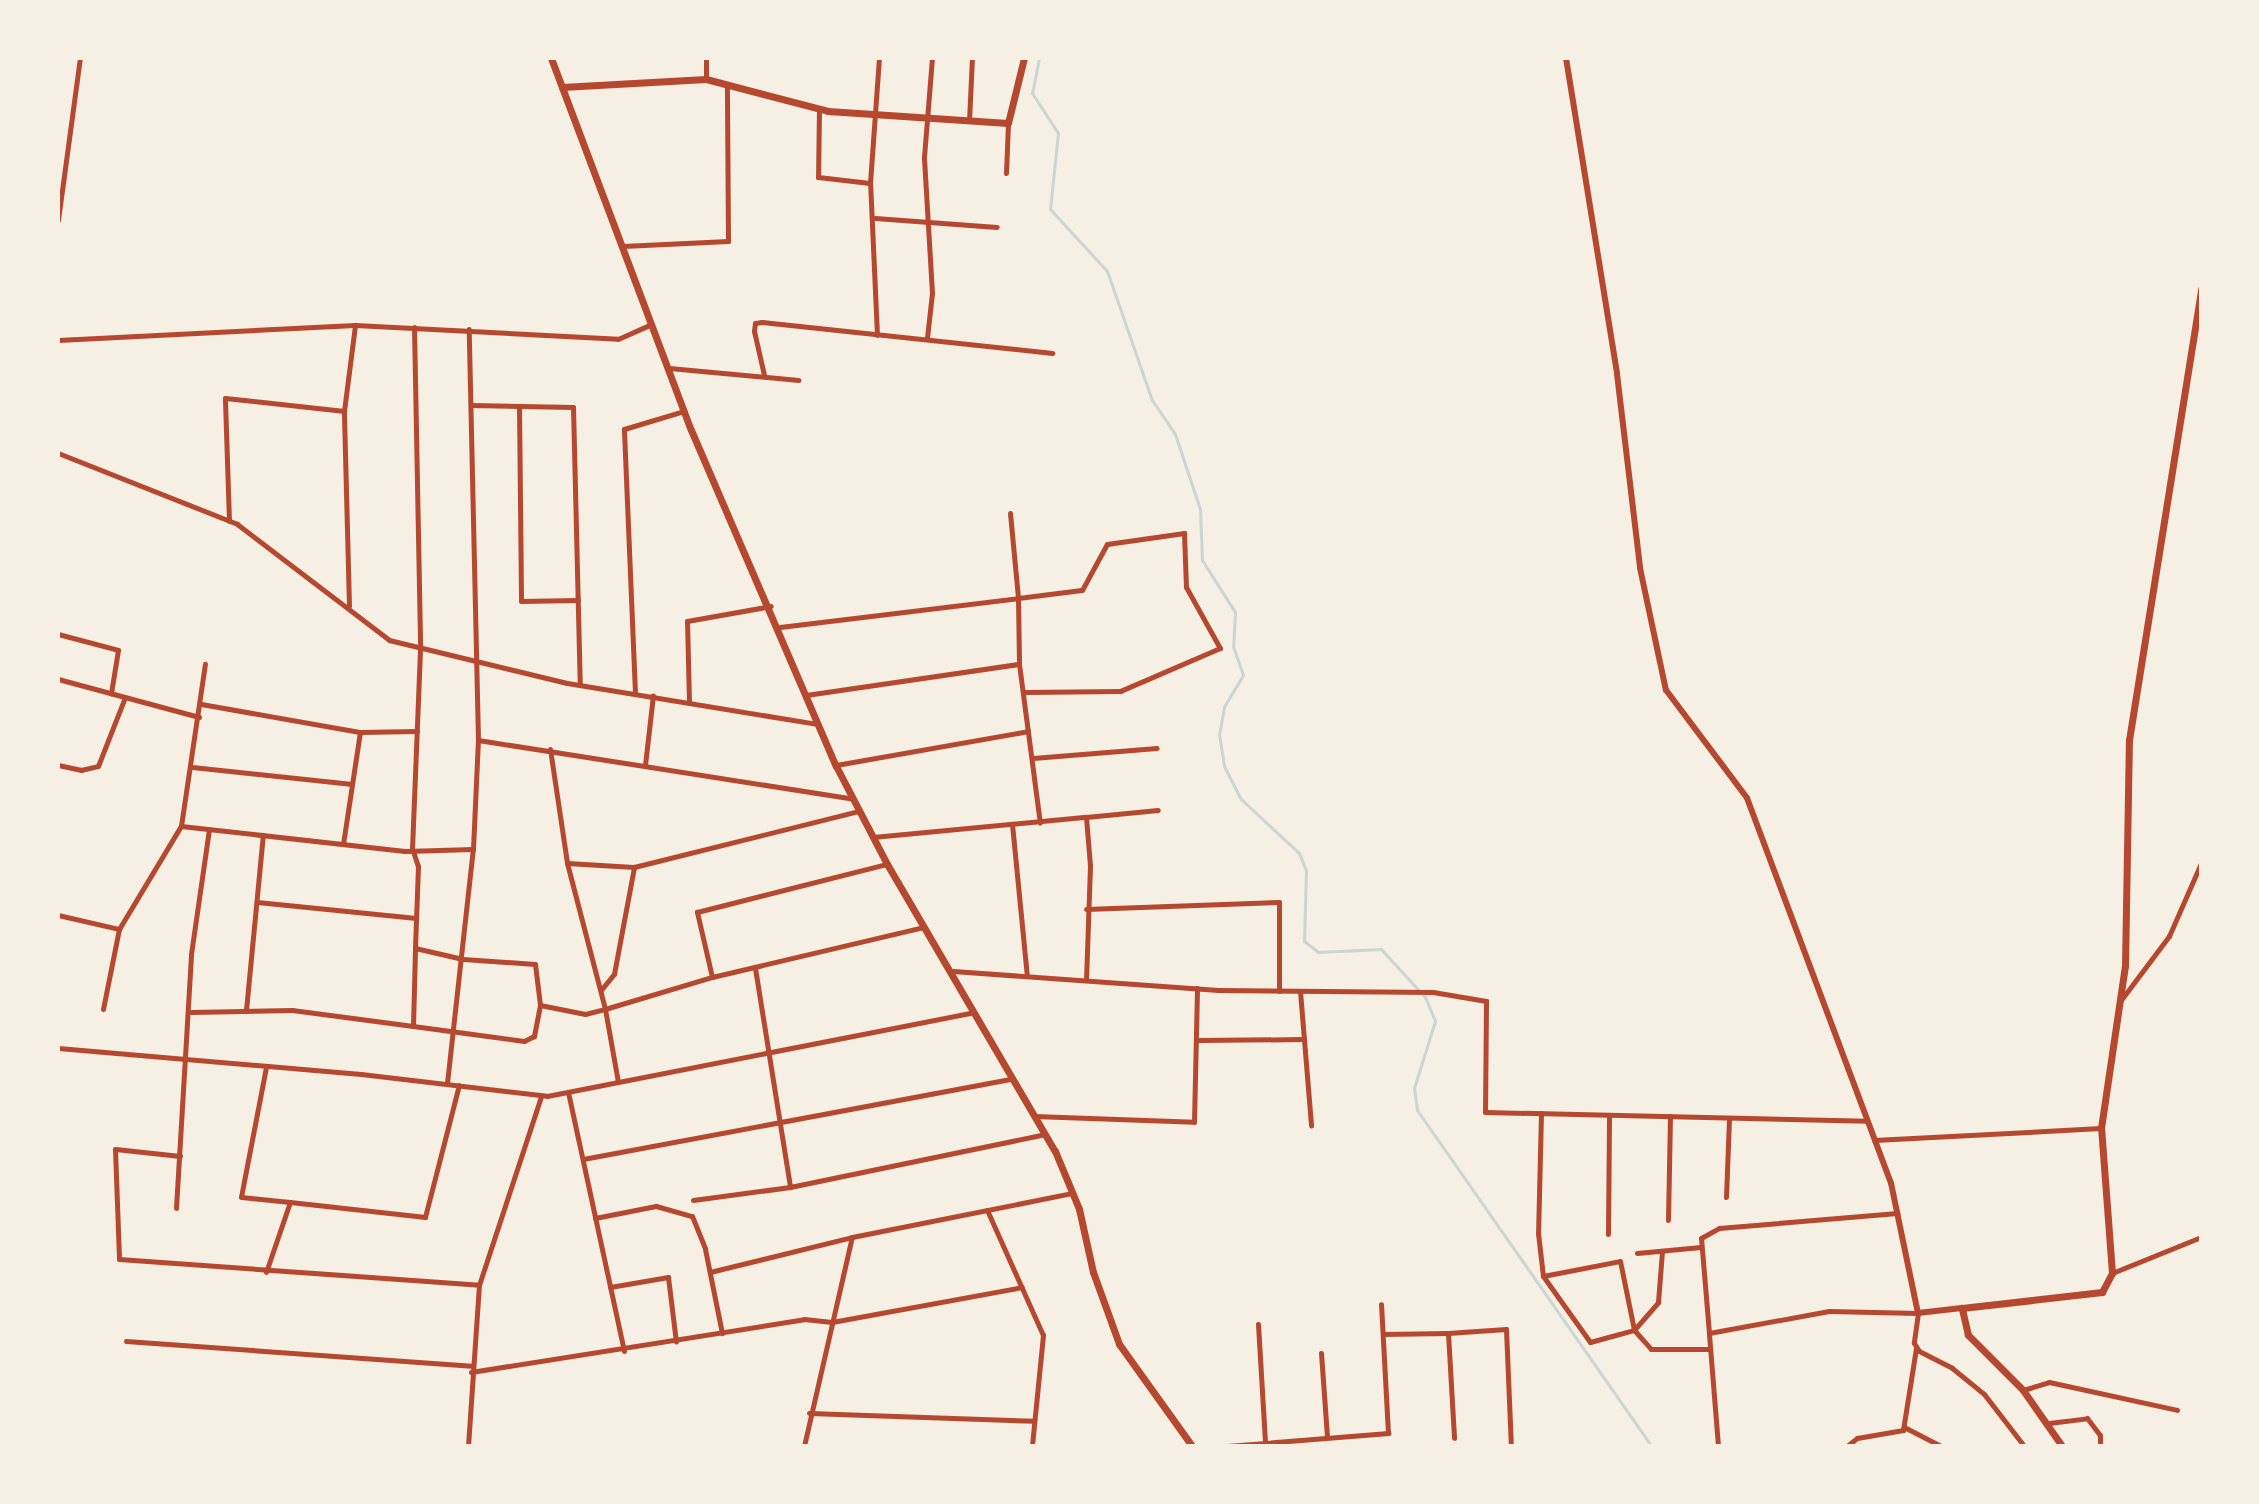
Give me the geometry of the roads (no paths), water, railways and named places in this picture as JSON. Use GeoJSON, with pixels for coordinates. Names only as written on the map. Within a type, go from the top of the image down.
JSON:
{"type":"FeatureCollection","features":[{"type":"Feature","properties":{"kind":"main road"},"geometry":{"type":"LineString","coordinates":[[551,58],[684,411],[780,627],[836,766],[887,864],[923,927],[953,971],[1045,1134],[1073,1193],[1119,1344],[1192,1446]]}},
{"type":"Feature","properties":{"kind":"main road"},"geometry":{"type":"LineString","coordinates":[[562,87],[706,79],[819,109],[1008,123],[1024,58]]}},
{"type":"Feature","properties":{"kind":"main road"},"geometry":{"type":"LineString","coordinates":[[2062,1446],[2049,1423],[2023,1390],[1968,1335],[1962,1308],[2102,1292],[2112,1273],[2101,1128],[2121,1001],[2129,740],[2201,289]]}},
{"type":"Feature","properties":{"kind":"street"},"geometry":{"type":"LineString","coordinates":[[58,220],[80,58]]}},
{"type":"Feature","properties":{"kind":"street"},"geometry":{"type":"LineString","coordinates":[[706,58],[706,79]]}},
{"type":"Feature","properties":{"kind":"street"},"geometry":{"type":"LineString","coordinates":[[877,335],[875,218],[870,183],[879,58]]}},
{"type":"Feature","properties":{"kind":"street"},"geometry":{"type":"LineString","coordinates":[[927,338],[932,293],[924,157],[930,117],[932,58]]}},
{"type":"Feature","properties":{"kind":"street"},"geometry":{"type":"LineString","coordinates":[[969,121],[972,58]]}},
{"type":"Feature","properties":{"kind":"street"},"geometry":{"type":"LineString","coordinates":[[1566,58],[1617,374],[1640,568],[1666,690],[1747,798],[1874,1140],[1897,1213],[1918,1313],[1917,1348],[1904,1427],[1895,1435],[1857,1438],[1847,1446]]}},
{"type":"Feature","properties":{"kind":"street"},"geometry":{"type":"LineString","coordinates":[[623,246],[728,241],[727,85]]}},
{"type":"Feature","properties":{"kind":"street"},"geometry":{"type":"LineString","coordinates":[[819,109],[818,177],[870,183]]}},
{"type":"Feature","properties":{"kind":"street"},"geometry":{"type":"LineString","coordinates":[[1006,173],[1008,123]]}},
{"type":"Feature","properties":{"kind":"street"},"geometry":{"type":"LineString","coordinates":[[875,218],[997,227]]}},
{"type":"Feature","properties":{"kind":"street"},"geometry":{"type":"LineString","coordinates":[[764,375],[755,323],[1052,353]]}},
{"type":"Feature","properties":{"kind":"street"},"geometry":{"type":"LineString","coordinates":[[58,340],[355,325],[618,339],[652,324]]}},
{"type":"Feature","properties":{"kind":"street"},"geometry":{"type":"LineString","coordinates":[[349,607],[344,411],[355,325]]}},
{"type":"Feature","properties":{"kind":"street"},"geometry":{"type":"LineString","coordinates":[[413,1026],[418,866],[412,848],[420,650],[414,327]]}},
{"type":"Feature","properties":{"kind":"street"},"geometry":{"type":"LineString","coordinates":[[447,1083],[473,849],[478,740],[469,329]]}},
{"type":"Feature","properties":{"kind":"street"},"geometry":{"type":"LineString","coordinates":[[669,368],[798,380]]}},
{"type":"Feature","properties":{"kind":"street"},"geometry":{"type":"LineString","coordinates":[[229,521],[225,398],[344,411]]}},
{"type":"Feature","properties":{"kind":"street"},"geometry":{"type":"LineString","coordinates":[[471,405],[573,407],[580,685]]}},
{"type":"Feature","properties":{"kind":"street"},"geometry":{"type":"LineString","coordinates":[[519,406],[521,601],[578,600]]}},
{"type":"Feature","properties":{"kind":"street"},"geometry":{"type":"LineString","coordinates":[[635,693],[624,429],[684,411]]}},
{"type":"Feature","properties":{"kind":"street"},"geometry":{"type":"LineString","coordinates":[[58,453],[229,521],[349,607],[389,640],[420,650],[580,685],[818,724]]}},
{"type":"Feature","properties":{"kind":"street"},"geometry":{"type":"LineString","coordinates":[[1010,513],[1018,598],[1019,664],[1040,823]]}},
{"type":"Feature","properties":{"kind":"street"},"geometry":{"type":"LineString","coordinates":[[780,627],[1082,590],[1107,544],[1184,533],[1186,587],[1220,648],[1120,691],[1025,692]]}},
{"type":"Feature","properties":{"kind":"street"},"geometry":{"type":"LineString","coordinates":[[689,702],[687,621],[771,606]]}},
{"type":"Feature","properties":{"kind":"street"},"geometry":{"type":"LineString","coordinates":[[58,634],[118,650],[111,693]]}},
{"type":"Feature","properties":{"kind":"street"},"geometry":{"type":"LineString","coordinates":[[103,1009],[119,929],[181,826],[205,664]]}},
{"type":"Feature","properties":{"kind":"street"},"geometry":{"type":"LineString","coordinates":[[805,695],[1019,664]]}},
{"type":"Feature","properties":{"kind":"street"},"geometry":{"type":"LineString","coordinates":[[58,679],[199,717]]}},
{"type":"Feature","properties":{"kind":"street"},"geometry":{"type":"LineString","coordinates":[[645,765],[653,695]]}},
{"type":"Feature","properties":{"kind":"street"},"geometry":{"type":"LineString","coordinates":[[58,765],[81,770],[98,766],[125,697]]}},
{"type":"Feature","properties":{"kind":"street"},"geometry":{"type":"LineString","coordinates":[[201,704],[360,732],[417,731]]}},
{"type":"Feature","properties":{"kind":"street"},"geometry":{"type":"LineString","coordinates":[[836,766],[1028,731]]}},
{"type":"Feature","properties":{"kind":"street"},"geometry":{"type":"LineString","coordinates":[[343,844],[360,732]]}},
{"type":"Feature","properties":{"kind":"street"},"geometry":{"type":"LineString","coordinates":[[478,740],[853,799]]}},
{"type":"Feature","properties":{"kind":"street"},"geometry":{"type":"LineString","coordinates":[[1033,758],[1157,748]]}},
{"type":"Feature","properties":{"kind":"street"},"geometry":{"type":"LineString","coordinates":[[550,749],[567,863],[601,990],[618,1082]]}},
{"type":"Feature","properties":{"kind":"street"},"geometry":{"type":"LineString","coordinates":[[192,767],[352,784]]}},
{"type":"Feature","properties":{"kind":"street"},"geometry":{"type":"LineString","coordinates":[[873,837],[1158,810]]}},
{"type":"Feature","properties":{"kind":"street"},"geometry":{"type":"LineString","coordinates":[[567,863],[634,867],[859,811]]}},
{"type":"Feature","properties":{"kind":"street"},"geometry":{"type":"LineString","coordinates":[[1086,817],[1090,866],[1086,909],[1086,980]]}},
{"type":"Feature","properties":{"kind":"street"},"geometry":{"type":"LineString","coordinates":[[1012,824],[1027,976]]}},
{"type":"Feature","properties":{"kind":"street"},"geometry":{"type":"LineString","coordinates":[[181,826],[343,844],[473,849]]}},
{"type":"Feature","properties":{"kind":"street"},"geometry":{"type":"LineString","coordinates":[[176,1208],[191,1012],[191,954],[209,829]]}},
{"type":"Feature","properties":{"kind":"street"},"geometry":{"type":"LineString","coordinates":[[246,1010],[263,835]]}},
{"type":"Feature","properties":{"kind":"street"},"geometry":{"type":"LineString","coordinates":[[2121,1001],[2169,936],[2201,863]]}},
{"type":"Feature","properties":{"kind":"street"},"geometry":{"type":"LineString","coordinates":[[712,977],[697,912],[887,864]]}},
{"type":"Feature","properties":{"kind":"street"},"geometry":{"type":"LineString","coordinates":[[601,990],[614,974],[634,867]]}},
{"type":"Feature","properties":{"kind":"street"},"geometry":{"type":"LineString","coordinates":[[257,902],[416,918]]}},
{"type":"Feature","properties":{"kind":"street"},"geometry":{"type":"LineString","coordinates":[[1086,909],[1279,902],[1279,991]]}},
{"type":"Feature","properties":{"kind":"street"},"geometry":{"type":"LineString","coordinates":[[58,915],[119,929]]}},
{"type":"Feature","properties":{"kind":"street"},"geometry":{"type":"LineString","coordinates":[[540,1005],[585,1014],[712,977],[923,927]]}},
{"type":"Feature","properties":{"kind":"street"},"geometry":{"type":"LineString","coordinates":[[191,1012],[292,1010],[453,1034],[524,1041],[534,1036],[540,1005],[535,964],[463,959],[415,948]]}},
{"type":"Feature","properties":{"kind":"street"},"geometry":{"type":"LineString","coordinates":[[755,968],[790,1187]]}},
{"type":"Feature","properties":{"kind":"street"},"geometry":{"type":"LineString","coordinates":[[953,971],[1197,988],[1433,992],[1486,1001],[1485,1112],[1867,1121]]}},
{"type":"Feature","properties":{"kind":"street"},"geometry":{"type":"LineString","coordinates":[[1034,1116],[1194,1122],[1197,988]]}},
{"type":"Feature","properties":{"kind":"street"},"geometry":{"type":"LineString","coordinates":[[1300,991],[1311,1126]]}},
{"type":"Feature","properties":{"kind":"street"},"geometry":{"type":"LineString","coordinates":[[58,1048],[447,1083],[541,1096],[975,1011]]}},
{"type":"Feature","properties":{"kind":"street"},"geometry":{"type":"LineString","coordinates":[[1198,1040],[1304,1039]]}},
{"type":"Feature","properties":{"kind":"street"},"geometry":{"type":"LineString","coordinates":[[266,1067],[241,1197],[425,1217],[459,1085]]}},
{"type":"Feature","properties":{"kind":"street"},"geometry":{"type":"LineString","coordinates":[[583,1159],[1012,1079]]}},
{"type":"Feature","properties":{"kind":"street"},"geometry":{"type":"LineString","coordinates":[[568,1092],[624,1351]]}},
{"type":"Feature","properties":{"kind":"street"},"geometry":{"type":"LineString","coordinates":[[468,1446],[479,1285],[541,1096]]}},
{"type":"Feature","properties":{"kind":"street"},"geometry":{"type":"LineString","coordinates":[[1541,1113],[1538,1233],[1543,1276],[1590,1342],[1634,1330],[1658,1302],[1662,1251]]}},
{"type":"Feature","properties":{"kind":"street"},"geometry":{"type":"LineString","coordinates":[[1608,1234],[1609,1115]]}},
{"type":"Feature","properties":{"kind":"street"},"geometry":{"type":"LineString","coordinates":[[1668,1220],[1670,1116]]}},
{"type":"Feature","properties":{"kind":"street"},"geometry":{"type":"LineString","coordinates":[[1726,1197],[1729,1118]]}},
{"type":"Feature","properties":{"kind":"street"},"geometry":{"type":"LineString","coordinates":[[1874,1140],[2101,1128]]}},
{"type":"Feature","properties":{"kind":"street"},"geometry":{"type":"LineString","coordinates":[[693,1200],[790,1187],[1045,1134]]}},
{"type":"Feature","properties":{"kind":"street"},"geometry":{"type":"LineString","coordinates":[[180,1156],[115,1149],[119,1259],[479,1285]]}},
{"type":"Feature","properties":{"kind":"street"},"geometry":{"type":"LineString","coordinates":[[710,1272],[852,1237],[1073,1193]]}},
{"type":"Feature","properties":{"kind":"street"},"geometry":{"type":"LineString","coordinates":[[266,1272],[290,1202]]}},
{"type":"Feature","properties":{"kind":"street"},"geometry":{"type":"LineString","coordinates":[[595,1218],[656,1206],[692,1216],[710,1272],[722,1333]]}},
{"type":"Feature","properties":{"kind":"street"},"geometry":{"type":"LineString","coordinates":[[987,1210],[1043,1335],[1032,1446]]}},
{"type":"Feature","properties":{"kind":"street"},"geometry":{"type":"LineString","coordinates":[[1718,1446],[1701,1238],[1719,1228],[1897,1213]]}},
{"type":"Feature","properties":{"kind":"street"},"geometry":{"type":"LineString","coordinates":[[804,1446],[809,1413],[852,1237]]}},
{"type":"Feature","properties":{"kind":"street"},"geometry":{"type":"LineString","coordinates":[[2112,1273],[2201,1237]]}},
{"type":"Feature","properties":{"kind":"street"},"geometry":{"type":"LineString","coordinates":[[1637,1253],[1701,1247]]}},
{"type":"Feature","properties":{"kind":"street"},"geometry":{"type":"LineString","coordinates":[[1543,1276],[1620,1261],[1634,1330],[1651,1349],[1711,1349]]}},
{"type":"Feature","properties":{"kind":"street"},"geometry":{"type":"LineString","coordinates":[[610,1287],[668,1277],[676,1342]]}},
{"type":"Feature","properties":{"kind":"street"},"geometry":{"type":"LineString","coordinates":[[126,1341],[471,1369],[624,1351],[804,1319],[832,1322],[1022,1287]]}},
{"type":"Feature","properties":{"kind":"street"},"geometry":{"type":"LineString","coordinates":[[1227,1446],[1388,1433],[1381,1304]]}},
{"type":"Feature","properties":{"kind":"street"},"geometry":{"type":"LineString","coordinates":[[1709,1333],[1829,1311],[1918,1313],[1962,1308]]}},
{"type":"Feature","properties":{"kind":"street"},"geometry":{"type":"LineString","coordinates":[[1258,1324],[1265,1443]]}},
{"type":"Feature","properties":{"kind":"street"},"geometry":{"type":"LineString","coordinates":[[1383,1334],[1506,1329],[1511,1446]]}},
{"type":"Feature","properties":{"kind":"street"},"geometry":{"type":"LineString","coordinates":[[1448,1333],[1454,1438]]}},
{"type":"Feature","properties":{"kind":"street"},"geometry":{"type":"LineString","coordinates":[[1917,1348],[1984,1394],[2024,1446]]}},
{"type":"Feature","properties":{"kind":"street"},"geometry":{"type":"LineString","coordinates":[[1321,1353],[1327,1437]]}},
{"type":"Feature","properties":{"kind":"street"},"geometry":{"type":"LineString","coordinates":[[2023,1390],[2049,1382],[2177,1410]]}},
{"type":"Feature","properties":{"kind":"street"},"geometry":{"type":"LineString","coordinates":[[809,1413],[1034,1421]]}},
{"type":"Feature","properties":{"kind":"street"},"geometry":{"type":"LineString","coordinates":[[2049,1423],[2087,1418],[2100,1435],[2100,1446]]}},
{"type":"Feature","properties":{"kind":"street"},"geometry":{"type":"LineString","coordinates":[[1904,1427],[1941,1446]]}},
{"type":"Feature","properties":{"kind":"waterway"},"geometry":{"type":"LineString","coordinates":[[1039,58],[1032,93],[1058,133],[1050,209],[1107,271],[1152,400],[1175,434],[1200,509],[1202,560],[1235,612],[1233,646],[1243,675],[1224,707],[1219,734],[1224,766],[1241,799],[1299,853],[1306,870],[1304,941],[1318,952],[1381,949],[1425,997],[1435,1021],[1414,1088],[1417,1110],[1651,1446]]}}]}
